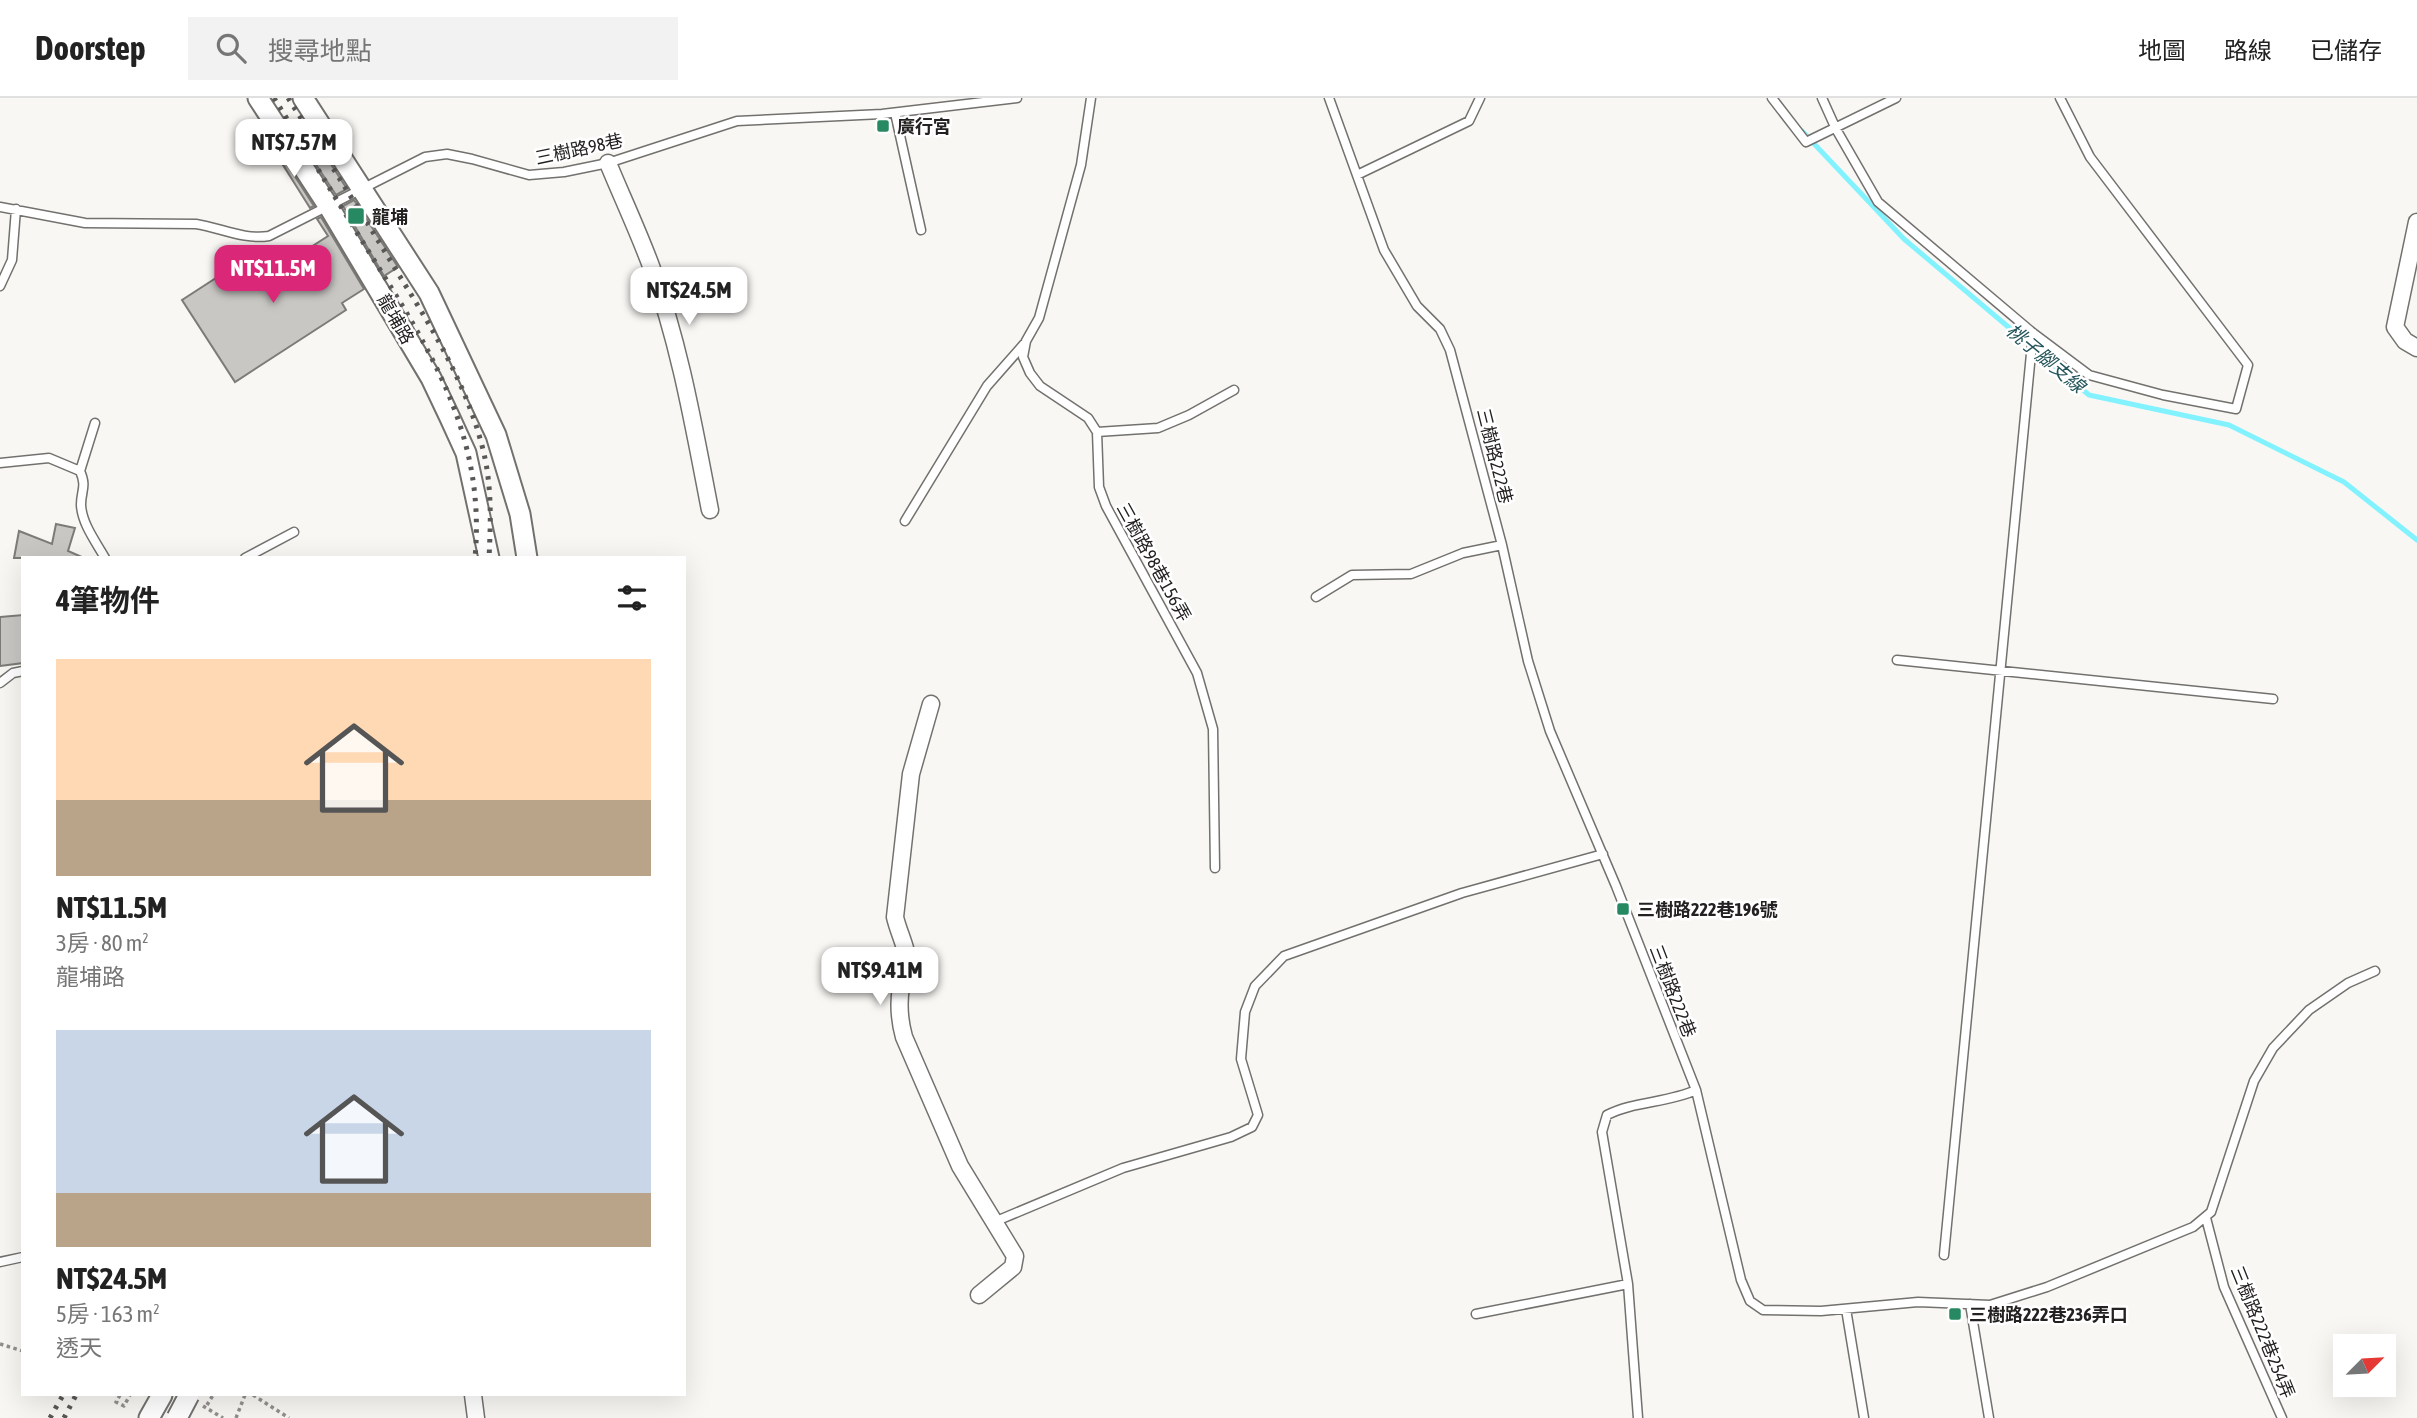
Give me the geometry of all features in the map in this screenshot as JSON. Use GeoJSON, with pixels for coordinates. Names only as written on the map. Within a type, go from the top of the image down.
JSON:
{"type":"FeatureCollection","features":[{"type":"Feature","properties":{"kind":"street","name":"龍埔路"},"geometry":{"type":"LineString","coordinates":[[258,98],[329,207],[431,378],[466,453],[489,556]]}},
{"type":"Feature","properties":{"kind":"street"},"geometry":{"type":"LineString","coordinates":[[303,98],[429,293],[496,435],[520,514],[527,556]]}},
{"type":"Feature","properties":{"kind":"street"},"geometry":{"type":"LineString","coordinates":[[608,163],[651,267],[671,331],[690,402],[710,510]]}},
{"type":"Feature","properties":{"kind":"street"},"geometry":{"type":"LineString","coordinates":[[2417,222],[2395,327],[2405,341],[2417,348]]}},
{"type":"Feature","properties":{"kind":"street"},"geometry":{"type":"LineString","coordinates":[[931,704],[911,774],[895,917],[899,937],[907,950],[907,973],[902,983],[898,1015],[904,1037],[960,1166],[1015,1256],[1013,1267],[979,1295]]}},
{"type":"Feature","properties":{"kind":"street"},"geometry":{"type":"LineString","coordinates":[[149,1418],[161,1396]]}},
{"type":"Feature","properties":{"kind":"street"},"geometry":{"type":"LineString","coordinates":[[177,1418],[188,1396]]}},
{"type":"Feature","properties":{"kind":"street"},"geometry":{"type":"LineString","coordinates":[[473,1396],[476,1418]]}},
{"type":"Feature","properties":{"kind":"lane","name":"三樹路98巷"},"geometry":{"type":"LineString","coordinates":[[0,207],[85,223],[196,224],[259,238],[269,236],[329,207],[425,157],[447,154],[529,176],[608,163],[737,121],[895,113],[1017,98]]}},
{"type":"Feature","properties":{"kind":"lane"},"geometry":{"type":"LineString","coordinates":[[905,521],[987,386],[1026,341],[1038,318],[1081,165],[1091,98]]}},
{"type":"Feature","properties":{"kind":"lane","name":"三樹路222巷"},"geometry":{"type":"LineString","coordinates":[[1329,98],[1384,250],[1417,306],[1440,329],[1450,350],[1502,545],[1528,661],[1550,731],[1603,854],[1696,1090],[1741,1280],[1750,1301],[1763,1310],[1821,1311],[1918,1302],[1990,1305],[2047,1287],[2193,1227],[2206,1218]]}},
{"type":"Feature","properties":{"kind":"lane"},"geometry":{"type":"LineString","coordinates":[[1357,176],[1469,121],[1480,98]]}},
{"type":"Feature","properties":{"kind":"lane"},"geometry":{"type":"LineString","coordinates":[[1772,98],[1807,142],[1896,98]]}},
{"type":"Feature","properties":{"kind":"lane"},"geometry":{"type":"LineString","coordinates":[[1822,98],[1836,129],[1878,201],[2033,333],[2089,375],[2163,395],[2236,410],[2248,365],[2090,157],[2060,98]]}},
{"type":"Feature","properties":{"kind":"lane"},"geometry":{"type":"LineString","coordinates":[[895,113],[921,230]]}},
{"type":"Feature","properties":{"kind":"lane"},"geometry":{"type":"LineString","coordinates":[[0,286],[12,260],[16,209]]}},
{"type":"Feature","properties":{"kind":"lane"},"geometry":{"type":"LineString","coordinates":[[1944,1255],[2033,333]]}},
{"type":"Feature","properties":{"kind":"lane"},"geometry":{"type":"LineString","coordinates":[[1026,341],[1023,356],[1030,373],[1040,386],[1088,418],[1097,432],[1158,428],[1189,415],[1234,390]]}},
{"type":"Feature","properties":{"kind":"lane"},"geometry":{"type":"LineString","coordinates":[[95,423],[80,471],[85,483],[81,505],[88,527],[104,556]]}},
{"type":"Feature","properties":{"kind":"lane","name":"三樹路98巷156弄"},"geometry":{"type":"LineString","coordinates":[[1097,432],[1099,488],[1106,506],[1197,673],[1213,729],[1214,868]]}},
{"type":"Feature","properties":{"kind":"lane"},"geometry":{"type":"LineString","coordinates":[[0,463],[48,458],[80,471]]}},
{"type":"Feature","properties":{"kind":"lane"},"geometry":{"type":"LineString","coordinates":[[249,556],[294,531]]}},
{"type":"Feature","properties":{"kind":"lane"},"geometry":{"type":"LineString","coordinates":[[1316,597],[1352,575],[1411,574],[1463,553],[1502,545]]}},
{"type":"Feature","properties":{"kind":"lane"},"geometry":{"type":"LineString","coordinates":[[1897,660],[2273,699]]}},
{"type":"Feature","properties":{"kind":"lane"},"geometry":{"type":"LineString","coordinates":[[0,683],[13,673],[21,671]]}},
{"type":"Feature","properties":{"kind":"lane"},"geometry":{"type":"LineString","coordinates":[[994,1222],[1123,1168],[1231,1137],[1252,1127],[1258,1115],[1241,1059],[1245,1012],[1255,986],[1284,956],[1462,894],[1603,854]]}},
{"type":"Feature","properties":{"kind":"lane"},"geometry":{"type":"LineString","coordinates":[[2206,1218],[2211,1212],[2254,1081],[2273,1048],[2308,1010],[2348,983],[2375,971]]}},
{"type":"Feature","properties":{"kind":"lane"},"geometry":{"type":"LineString","coordinates":[[1637,1418],[1628,1284],[1602,1132],[1607,1115],[1617,1110],[1678,1098],[1696,1090]]}},
{"type":"Feature","properties":{"kind":"lane","name":"三樹路222巷254弄"},"geometry":{"type":"LineString","coordinates":[[2206,1218],[2224,1287],[2282,1418]]}},
{"type":"Feature","properties":{"kind":"lane"},"geometry":{"type":"LineString","coordinates":[[0,1262],[21,1257]]}},
{"type":"Feature","properties":{"kind":"lane"},"geometry":{"type":"LineString","coordinates":[[1476,1314],[1628,1284]]}},
{"type":"Feature","properties":{"kind":"lane"},"geometry":{"type":"LineString","coordinates":[[1970,1304],[1989,1418]]}},
{"type":"Feature","properties":{"kind":"lane"},"geometry":{"type":"LineString","coordinates":[[1846,1309],[1864,1418]]}},
{"type":"Feature","properties":{"kind":"path"},"geometry":{"type":"LineString","coordinates":[[0,1344],[21,1350]]}},
{"type":"Feature","properties":{"kind":"path"},"geometry":{"type":"LineString","coordinates":[[119,1396],[116,1402],[124,1406],[129,1396]]}},
{"type":"Feature","properties":{"kind":"path"},"geometry":{"type":"LineString","coordinates":[[236,1418],[246,1396]]}},
{"type":"Feature","properties":{"kind":"path"},"geometry":{"type":"LineString","coordinates":[[255,1396],[289,1418]]}},
{"type":"Feature","properties":{"kind":"building"},"geometry":{"type":"Polygon","coordinates":[[[307,127],[347,189],[336,195],[296,134],[307,127]]]}},
{"type":"Feature","properties":{"kind":"building"},"geometry":{"type":"Polygon","coordinates":[[[276,147],[314,206],[310,208],[273,149],[276,147]]]}},
{"type":"Feature","properties":{"kind":"building"},"geometry":{"type":"Polygon","coordinates":[[[354,200],[398,267],[384,276],[343,206],[354,200]]]}},
{"type":"Feature","properties":{"kind":"building"},"geometry":{"type":"Polygon","coordinates":[[[321,217],[364,289],[342,303],[346,310],[235,382],[182,300],[230,269],[234,276],[256,262],[266,276],[328,236],[317,219],[321,217]]]}},
{"type":"Feature","properties":{"kind":"building"},"geometry":{"type":"Polygon","coordinates":[[[56,524],[75,528],[68,551],[79,556],[14,558],[19,531],[52,544],[56,524]]]}},
{"type":"Feature","properties":{"kind":"building"},"geometry":{"type":"Polygon","coordinates":[[[21,615],[21,663],[0,666],[0,617],[21,615]]]}},
{"type":"Feature","properties":{"kind":"waterway","name":"桃子腳支線"},"geometry":{"type":"LineString","coordinates":[[1802,131],[1904,239],[2089,395],[2229,425],[2344,482],[2417,540]]}},
{"type":"Feature","properties":{"kind":"railway"},"geometry":{"type":"LineString","coordinates":[[274,98],[413,324],[449,396],[463,434],[472,473],[476,514],[475,556]]}},
{"type":"Feature","properties":{"kind":"railway"},"geometry":{"type":"LineString","coordinates":[[288,98],[423,315],[466,397],[481,442],[487,471],[489,556]]}},
{"type":"Feature","properties":{"kind":"railway"},"geometry":{"type":"LineString","coordinates":[[50,1418],[62,1396]]}},
{"type":"Feature","properties":{"kind":"railway"},"geometry":{"type":"LineString","coordinates":[[64,1418],[75,1396]]}},
{"type":"Feature","properties":{"kind":"place","name":"廣行宮"},"geometry":{"type":"Point","coordinates":[883,126]}},
{"type":"Feature","properties":{"kind":"place","name":"龍埔"},"geometry":{"type":"Point","coordinates":[356,216]}},
{"type":"Feature","properties":{"kind":"place","name":"三樹路222巷196號"},"geometry":{"type":"Point","coordinates":[1623,909]}},
{"type":"Feature","properties":{"kind":"place","name":"三樹路222巷236弄口"},"geometry":{"type":"Point","coordinates":[1955,1314]}}]}
